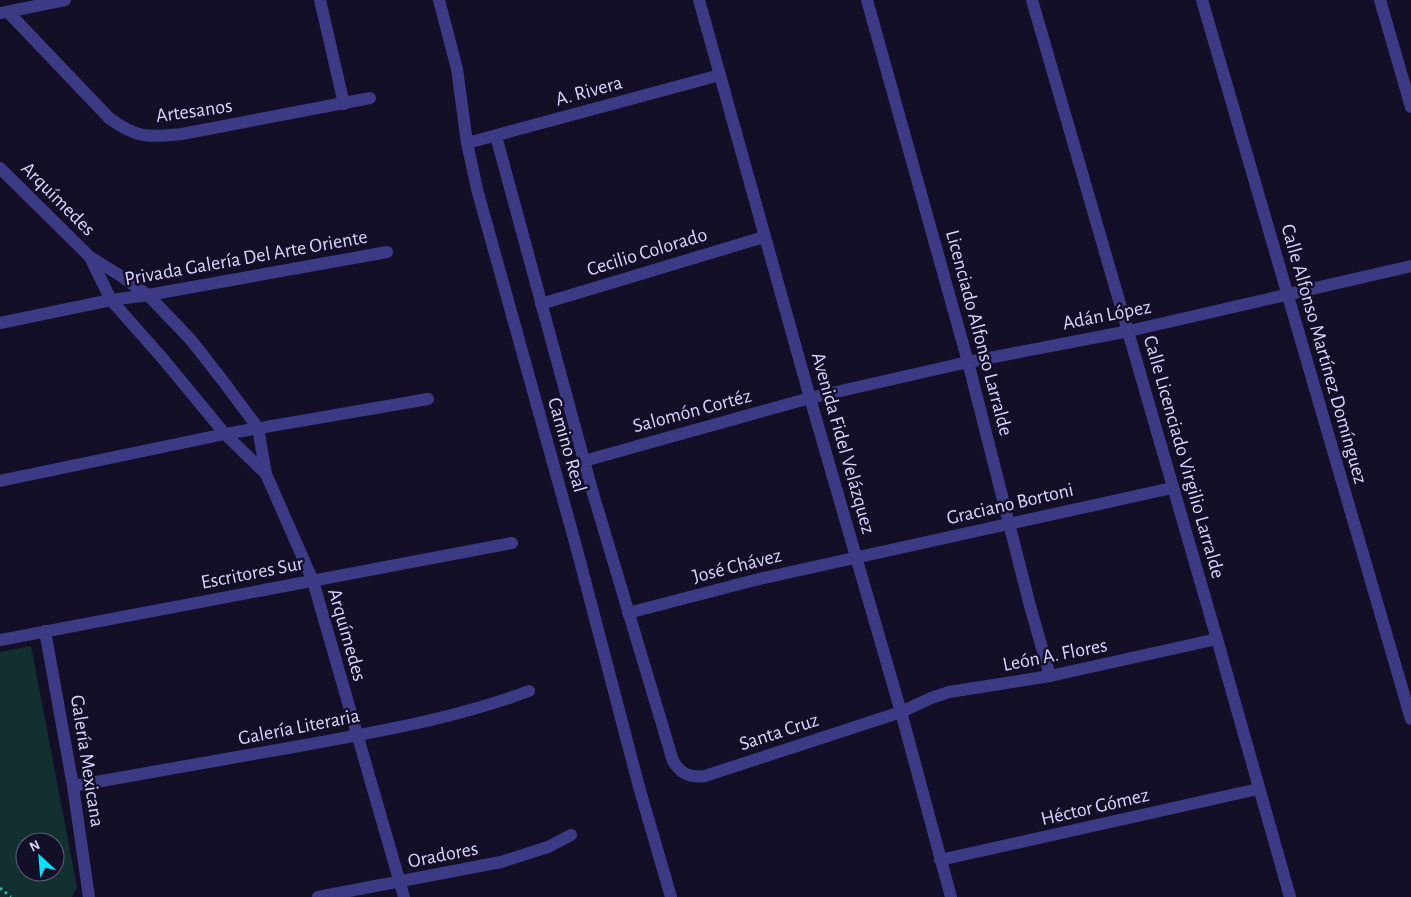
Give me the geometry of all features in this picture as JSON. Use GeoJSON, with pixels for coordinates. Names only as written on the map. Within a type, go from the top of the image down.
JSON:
{"type":"FeatureCollection","features":[{"type":"Feature","properties":{"kind":"street","name":"Artesanos"},"geometry":{"type":"LineString","coordinates":[[3,15],[65,0]]}},
{"type":"Feature","properties":{"kind":"street"},"geometry":{"type":"LineString","coordinates":[[320,0],[344,104]]}},
{"type":"Feature","properties":{"kind":"street","name":"Camino Real"},"geometry":{"type":"LineString","coordinates":[[439,0],[457,69],[467,144],[480,198],[670,897]]}},
{"type":"Feature","properties":{"kind":"street","name":"Avenida Fidel Velázquez"},"geometry":{"type":"LineString","coordinates":[[699,0],[764,237],[901,712],[951,897]]}},
{"type":"Feature","properties":{"kind":"street","name":"Licenciado Alfonso Larralde"},"geometry":{"type":"LineString","coordinates":[[867,0],[968,362],[1030,606],[1050,676]]}},
{"type":"Feature","properties":{"kind":"street","name":"Calle Licenciado Virgilio Larralde"},"geometry":{"type":"LineString","coordinates":[[1032,0],[1290,897]]}},
{"type":"Feature","properties":{"kind":"street","name":"Calle Alfonso Martínez Domínguez"},"geometry":{"type":"LineString","coordinates":[[1202,0],[1411,719]]}},
{"type":"Feature","properties":{"kind":"street"},"geometry":{"type":"LineString","coordinates":[[1380,0],[1411,108]]}},
{"type":"Feature","properties":{"kind":"street","name":"Artesanos"},"geometry":{"type":"LineString","coordinates":[[3,15],[110,119],[128,132],[151,137],[182,134],[370,98]]}},
{"type":"Feature","properties":{"kind":"street","name":"A. Rivera"},"geometry":{"type":"LineString","coordinates":[[467,144],[720,75]]}},
{"type":"Feature","properties":{"kind":"street","name":"Camino Real"},"geometry":{"type":"LineString","coordinates":[[496,136],[584,460],[673,762]]}},
{"type":"Feature","properties":{"kind":"street","name":"Arquímedes"},"geometry":{"type":"LineString","coordinates":[[0,168],[90,257],[148,295],[191,340],[258,428],[266,474],[313,581],[356,736],[404,897]]}},
{"type":"Feature","properties":{"kind":"street","name":"Cecilio Colorado"},"geometry":{"type":"LineString","coordinates":[[541,304],[764,237]]}},
{"type":"Feature","properties":{"kind":"street","name":"Privada Galería Del Arte Oriente"},"geometry":{"type":"LineString","coordinates":[[0,323],[111,300],[387,252]]}},
{"type":"Feature","properties":{"kind":"street","name":"Arquímedes"},"geometry":{"type":"LineString","coordinates":[[90,257],[111,300],[225,434],[266,474]]}},
{"type":"Feature","properties":{"kind":"street","name":"Adán López"},"geometry":{"type":"LineString","coordinates":[[810,398],[968,362],[1128,331],[1411,266]]}},
{"type":"Feature","properties":{"kind":"street","name":"Salomón Cortéz"},"geometry":{"type":"LineString","coordinates":[[584,460],[810,398]]}},
{"type":"Feature","properties":{"kind":"street"},"geometry":{"type":"LineString","coordinates":[[0,481],[225,434],[428,399]]}},
{"type":"Feature","properties":{"kind":"street","name":"Graciano Bortoni"},"geometry":{"type":"LineString","coordinates":[[856,558],[1172,488]]}},
{"type":"Feature","properties":{"kind":"street","name":"Escritores Sur"},"geometry":{"type":"LineString","coordinates":[[0,640],[512,543]]}},
{"type":"Feature","properties":{"kind":"street","name":"José Chávez"},"geometry":{"type":"LineString","coordinates":[[628,613],[755,580],[856,558]]}},
{"type":"Feature","properties":{"kind":"street","name":"Galería Mexicana"},"geometry":{"type":"LineString","coordinates":[[45,631],[73,786],[89,897]]}},
{"type":"Feature","properties":{"kind":"street","name":"León A. Flores"},"geometry":{"type":"LineString","coordinates":[[901,712],[949,692],[1050,676],[1217,639]]}},
{"type":"Feature","properties":{"kind":"street","name":"Galería Literaria"},"geometry":{"type":"LineString","coordinates":[[73,786],[202,765],[356,736],[467,712],[530,691]]}},
{"type":"Feature","properties":{"kind":"street","name":"Santa Cruz"},"geometry":{"type":"LineString","coordinates":[[673,762],[686,775],[704,776],[901,712]]}},
{"type":"Feature","properties":{"kind":"street","name":"Héctor Gómez"},"geometry":{"type":"LineString","coordinates":[[940,860],[1258,789]]}},
{"type":"Feature","properties":{"kind":"street","name":"Oradores"},"geometry":{"type":"LineString","coordinates":[[318,897],[501,862],[548,847],[572,835]]}},
{"type":"Feature","properties":{"kind":"path"},"geometry":{"type":"LineString","coordinates":[[0,888],[11,897]]}},
{"type":"Feature","properties":{"kind":"green space"},"geometry":{"type":"Polygon","coordinates":[[[31,646],[77,887],[72,897],[0,897],[0,652],[31,646]]]}}]}
